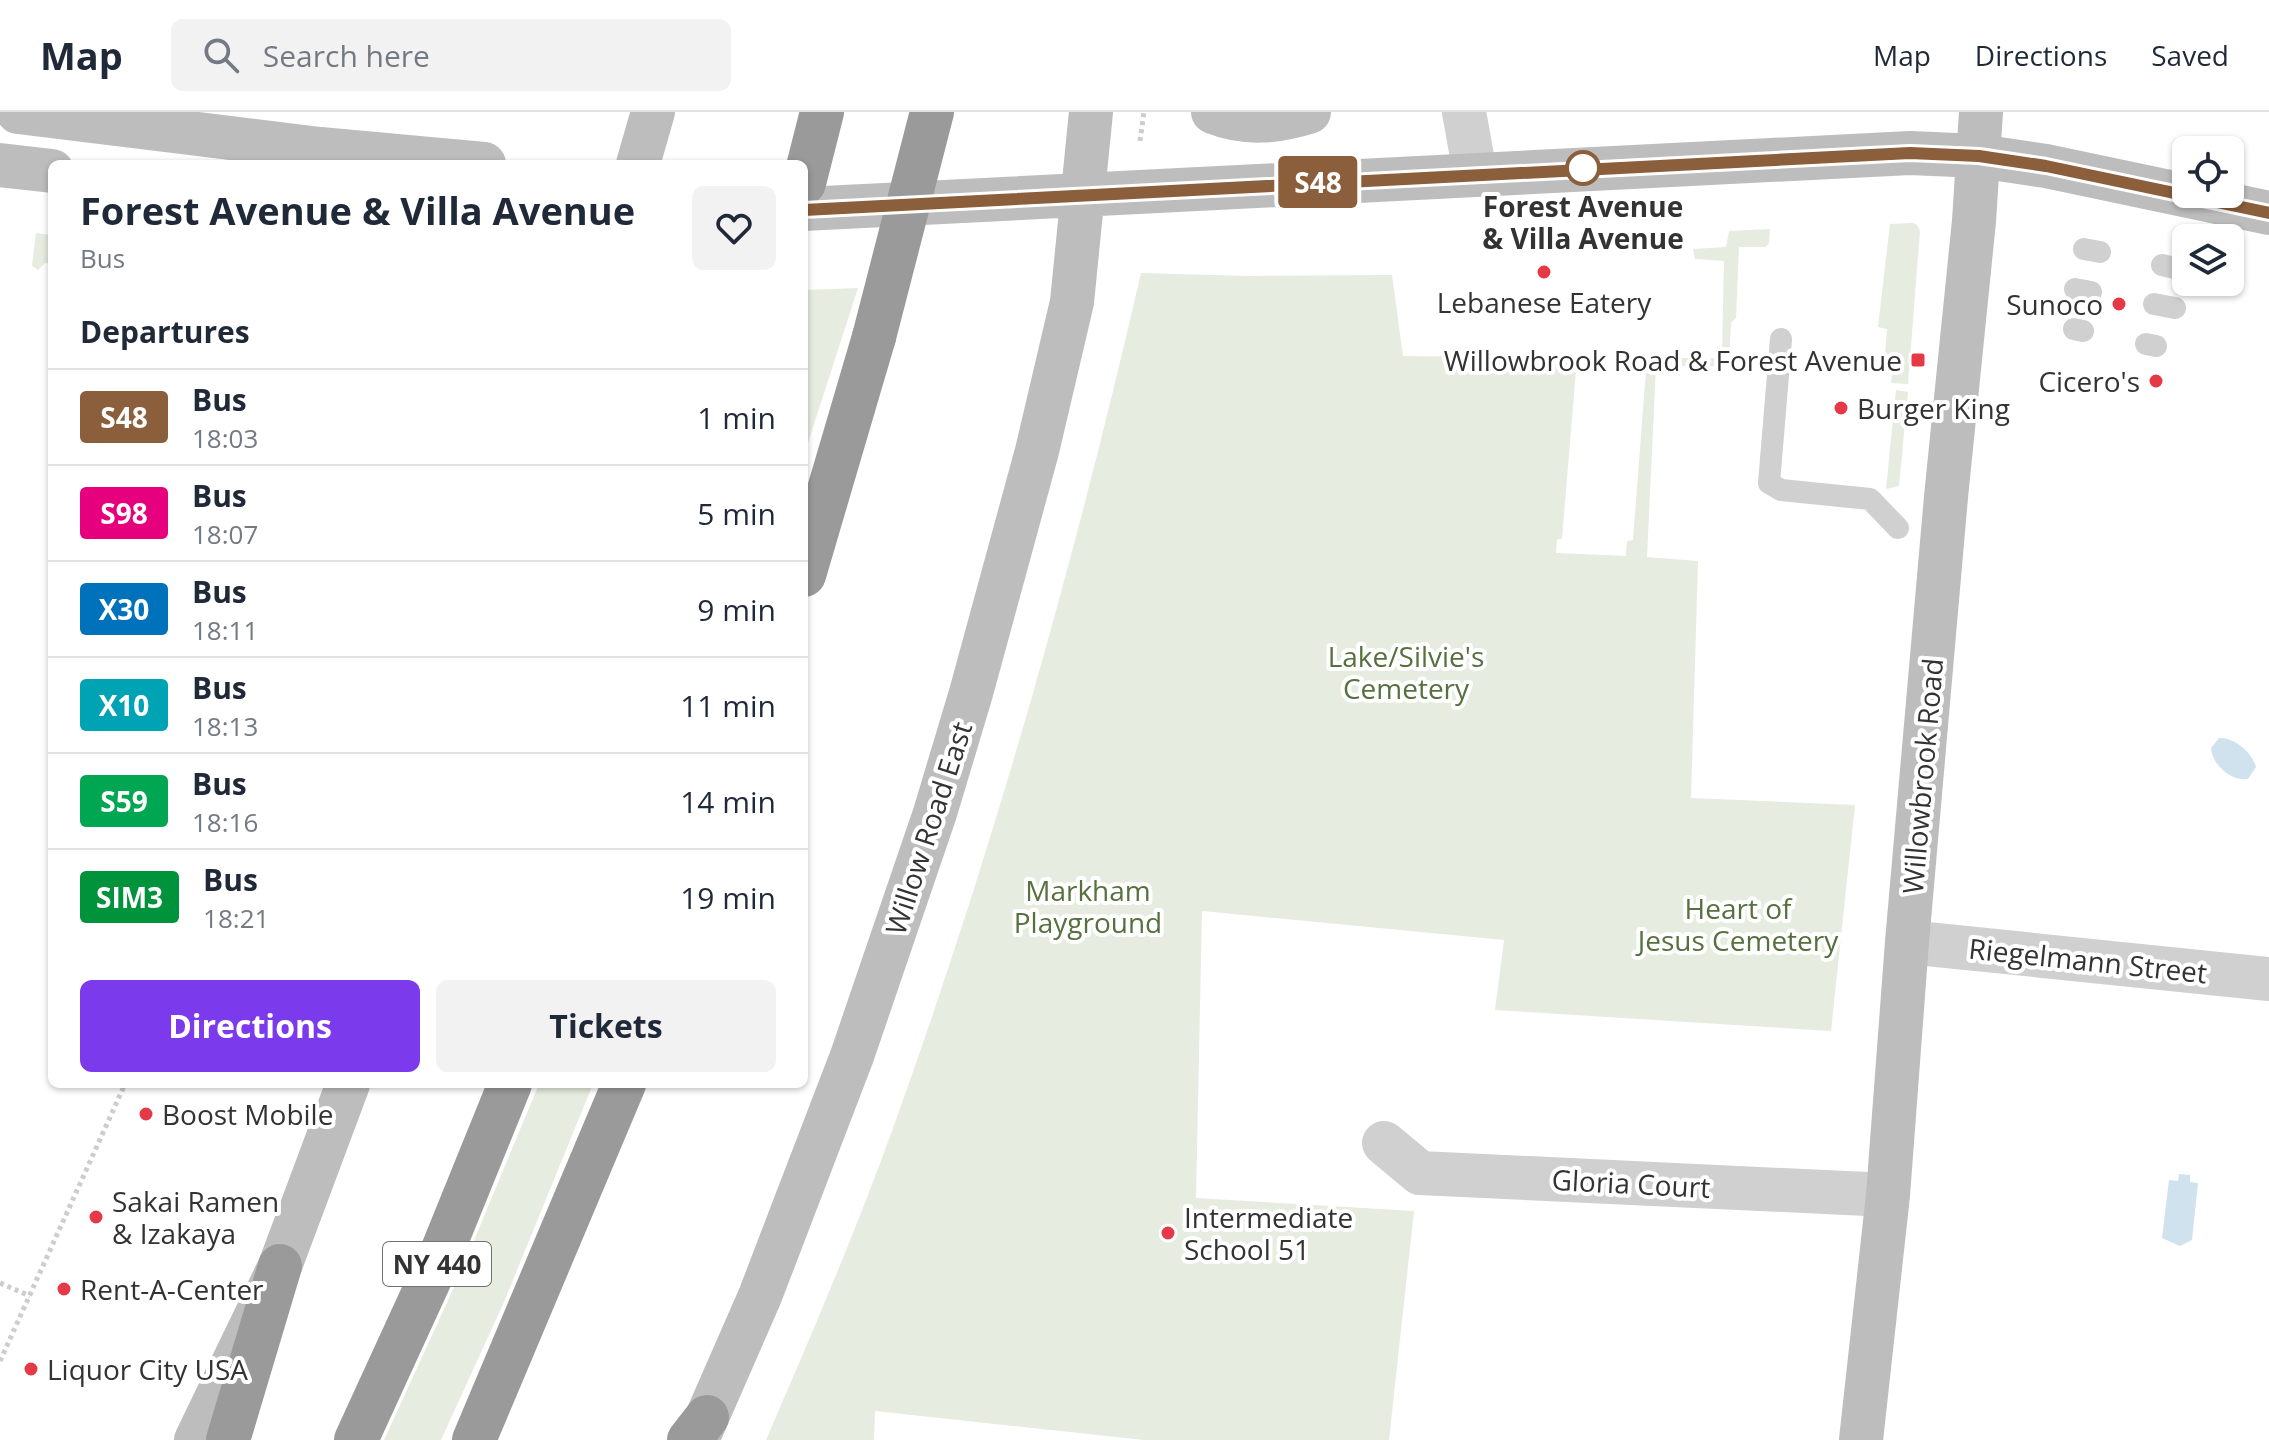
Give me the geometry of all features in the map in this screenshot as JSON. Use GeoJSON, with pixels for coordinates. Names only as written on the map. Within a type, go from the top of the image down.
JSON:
{"type":"FeatureCollection","features":[{"type":"Feature","properties":{"kind":"highway"},"geometry":{"type":"LineString","coordinates":[[808,167],[822,112]]}},
{"type":"Feature","properties":{"kind":"highway"},"geometry":{"type":"LineString","coordinates":[[808,561],[874,337],[932,112]]}},
{"type":"Feature","properties":{"kind":"highway","name":"NY 440"},"geometry":{"type":"LineString","coordinates":[[356,1440],[439,1259],[508,1088]]}},
{"type":"Feature","properties":{"kind":"highway"},"geometry":{"type":"LineString","coordinates":[[474,1440],[622,1088]]}},
{"type":"Feature","properties":{"kind":"highway"},"geometry":{"type":"LineString","coordinates":[[228,1440],[280,1266]]}},
{"type":"Feature","properties":{"kind":"main road"},"geometry":{"type":"LineString","coordinates":[[18,112],[320,149],[440,160]]}},
{"type":"Feature","properties":{"kind":"main road"},"geometry":{"type":"LineString","coordinates":[[639,160],[653,112]]}},
{"type":"Feature","properties":{"kind":"main road","name":"Willow Road East"},"geometry":{"type":"LineString","coordinates":[[698,1432],[760,1296],[852,1056],[935,813],[971,693],[1041,436],[1072,302],[1091,112]]}},
{"type":"Feature","properties":{"kind":"main road"},"geometry":{"type":"LineString","coordinates":[[1213,112],[1229,119],[1254,123],[1309,112]]}},
{"type":"Feature","properties":{"kind":"main road","name":"Willowbrook Road"},"geometry":{"type":"LineString","coordinates":[[1861,1440],[1888,1195],[1907,942],[1981,112]]}},
{"type":"Feature","properties":{"kind":"main road"},"geometry":{"type":"LineString","coordinates":[[808,209],[1910,153],[1979,156],[2058,168],[2269,213]]}},
{"type":"Feature","properties":{"kind":"main road"},"geometry":{"type":"LineString","coordinates":[[0,165],[48,171]]}},
{"type":"Feature","properties":{"kind":"main road"},"geometry":{"type":"LineString","coordinates":[[196,1440],[280,1266],[347,1088]]}},
{"type":"Feature","properties":{"kind":"street"},"geometry":{"type":"LineString","coordinates":[[1464,112],[1475,173]]}},
{"type":"Feature","properties":{"kind":"street","name":"Riegelmann Street"},"geometry":{"type":"LineString","coordinates":[[1907,942],[2269,979]]}},
{"type":"Feature","properties":{"kind":"street","name":"Gloria Court"},"geometry":{"type":"LineString","coordinates":[[1384,1143],[1420,1173],[1888,1195]]}},
{"type":"Feature","properties":{"kind":"lane"},"geometry":{"type":"LineString","coordinates":[[1781,339],[1769,483],[1781,490],[1870,499],[1898,528]]}},
{"type":"Feature","properties":{"kind":"path"},"geometry":{"type":"LineString","coordinates":[[1140,141],[1144,112]]}},
{"type":"Feature","properties":{"kind":"path"},"geometry":{"type":"LineString","coordinates":[[0,1361],[123,1088]]}},
{"type":"Feature","properties":{"kind":"path"},"geometry":{"type":"LineString","coordinates":[[0,1283],[30,1296]]}},
{"type":"Feature","properties":{"kind":"green space"},"geometry":{"type":"Polygon","coordinates":[[[1913,223],[1920,231],[1908,384],[1891,383],[1893,367],[1875,365],[1876,354],[1885,354],[1887,329],[1878,327],[1890,224],[1913,223]]]}},
{"type":"Feature","properties":{"kind":"green space"},"geometry":{"type":"Polygon","coordinates":[[[1770,229],[1766,247],[1739,247],[1736,318],[1731,323],[1729,363],[1722,366],[1656,366],[1647,557],[1698,561],[1691,798],[1855,805],[1831,1031],[1495,1010],[1504,940],[1202,911],[1196,1198],[1414,1211],[1389,1440],[1144,1440],[875,1411],[874,1440],[766,1440],[877,1170],[964,920],[1059,599],[1141,273],[1392,275],[1403,356],[1577,358],[1562,539],[1557,539],[1556,553],[1626,556],[1627,541],[1633,540],[1647,358],[1722,358],[1724,261],[1695,259],[1693,249],[1726,247],[1729,231],[1770,229]]]}},
{"type":"Feature","properties":{"kind":"green space"},"geometry":{"type":"Polygon","coordinates":[[[36,233],[48,234],[48,263],[38,270],[32,266],[36,233]]]}},
{"type":"Feature","properties":{"kind":"green space"},"geometry":{"type":"Polygon","coordinates":[[[858,288],[808,443],[808,290],[858,288]]]}},
{"type":"Feature","properties":{"kind":"green space"},"geometry":{"type":"Polygon","coordinates":[[[1896,390],[1908,392],[1899,486],[1886,489],[1896,390]]]}},
{"type":"Feature","properties":{"kind":"green space"},"geometry":{"type":"Polygon","coordinates":[[[537,1088],[591,1088],[504,1302],[441,1440],[384,1440],[460,1274],[537,1088]]]}},
{"type":"Feature","properties":{"kind":"water"},"geometry":{"type":"Polygon","coordinates":[[[2219,738],[2242,746],[2251,756],[2256,767],[2248,779],[2236,778],[2219,766],[2211,748],[2219,738]]]}},
{"type":"Feature","properties":{"kind":"water"},"geometry":{"type":"Polygon","coordinates":[[[2179,1174],[2190,1175],[2190,1182],[2198,1183],[2192,1240],[2180,1246],[2162,1238],[2169,1180],[2178,1181],[2179,1174]]]}},
{"type":"Feature","properties":{"kind":"bus line","name":"S48"},"geometry":{"type":"LineString","coordinates":[[808,210],[1910,153],[1979,156],[2046,166],[2269,213]]}},
{"type":"Feature","properties":{"kind":"place","name":"Forest Avenue & Villa Avenue"},"geometry":{"type":"Point","coordinates":[1583,168]}},
{"type":"Feature","properties":{"kind":"place","name":"Lebanese Eatery"},"geometry":{"type":"Point","coordinates":[1544,272]}},
{"type":"Feature","properties":{"kind":"place","name":"Sunoco"},"geometry":{"type":"Point","coordinates":[2119,304]}},
{"type":"Feature","properties":{"kind":"place","name":"Willowbrook Road & Forest Avenue"},"geometry":{"type":"Point","coordinates":[1918,360]}},
{"type":"Feature","properties":{"kind":"place","name":"Cicero's"},"geometry":{"type":"Point","coordinates":[2156,381]}},
{"type":"Feature","properties":{"kind":"place","name":"Burger King"},"geometry":{"type":"Point","coordinates":[1841,408]}},
{"type":"Feature","properties":{"kind":"place","name":"Boost Mobile"},"geometry":{"type":"Point","coordinates":[146,1114]}},
{"type":"Feature","properties":{"kind":"place","name":"Sakai Ramen & Izakaya"},"geometry":{"type":"Point","coordinates":[96,1217]}},
{"type":"Feature","properties":{"kind":"place","name":"Intermediate School 51"},"geometry":{"type":"Point","coordinates":[1168,1233]}},
{"type":"Feature","properties":{"kind":"place","name":"Rent-A-Center"},"geometry":{"type":"Point","coordinates":[64,1289]}},
{"type":"Feature","properties":{"kind":"place","name":"Liquor City USA"},"geometry":{"type":"Point","coordinates":[31,1369]}},
{"type":"Feature","properties":{"kind":"park label","name":"Lake/Silvie's Cemetery"},"geometry":{"type":"Point","coordinates":[1406,672]}},
{"type":"Feature","properties":{"kind":"park label","name":"Markham Playground"},"geometry":{"type":"Point","coordinates":[1088,906]}},
{"type":"Feature","properties":{"kind":"park label","name":"Heart of Jesus Cemetery"},"geometry":{"type":"Point","coordinates":[1738,924]}}]}
